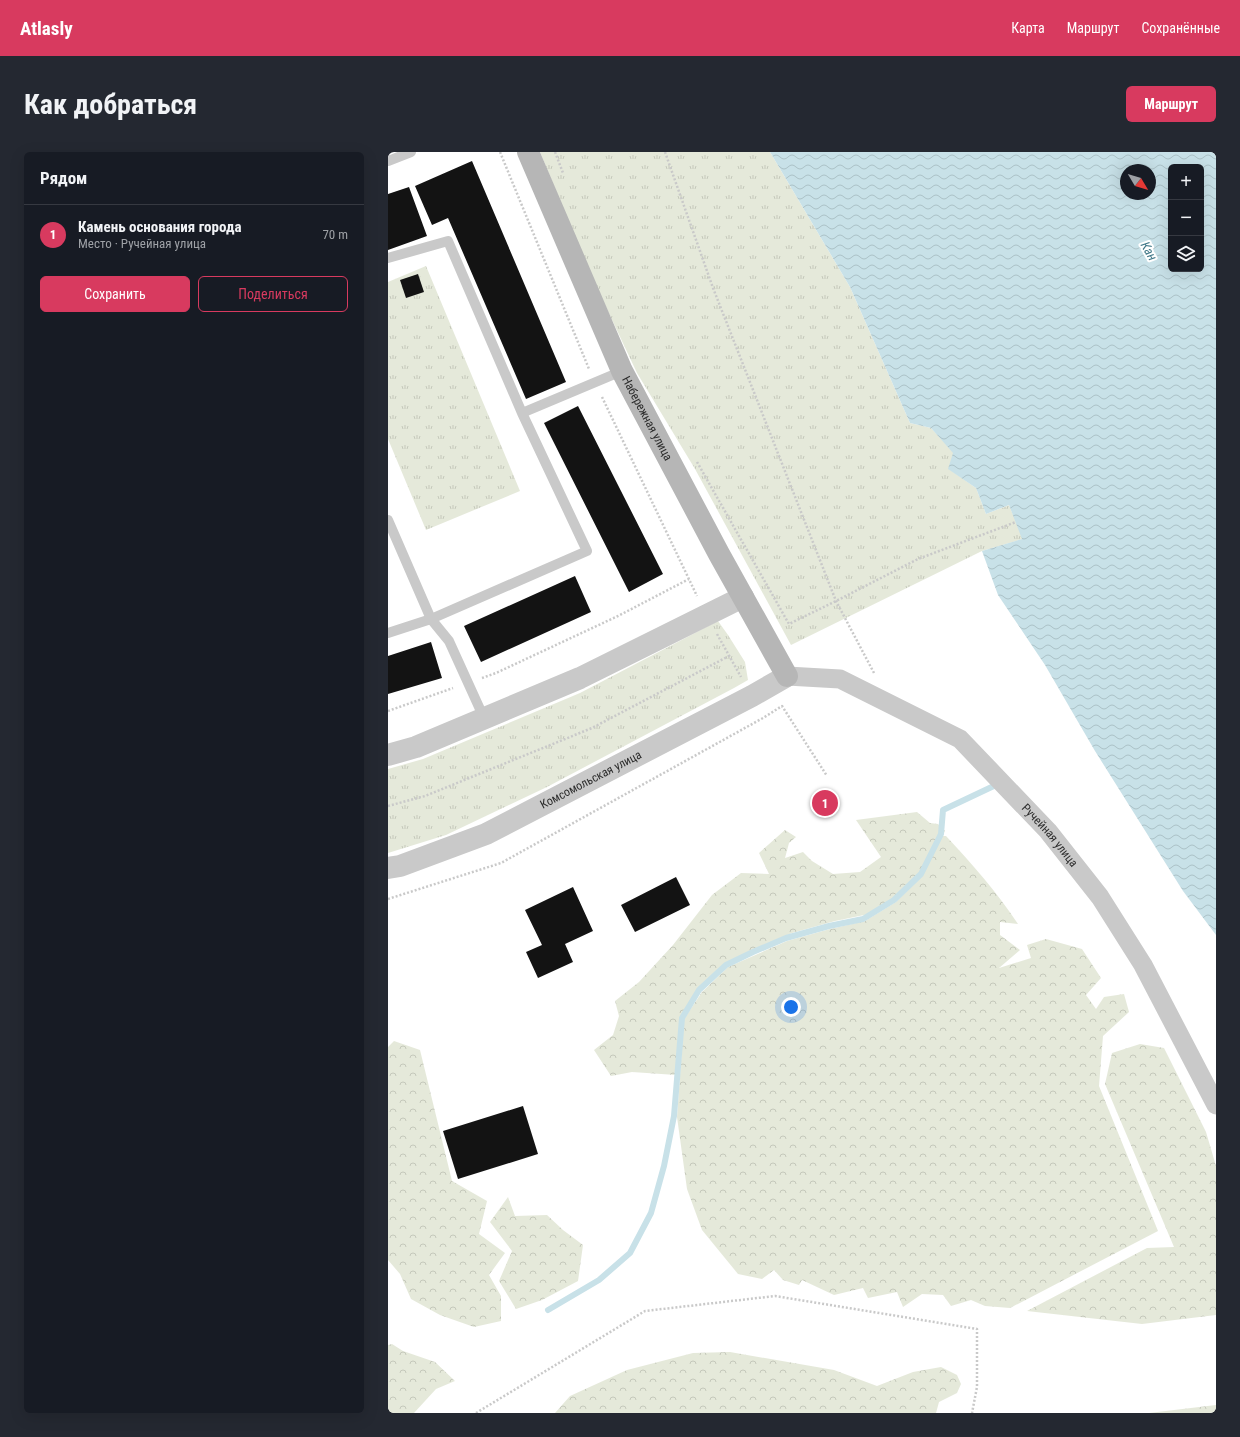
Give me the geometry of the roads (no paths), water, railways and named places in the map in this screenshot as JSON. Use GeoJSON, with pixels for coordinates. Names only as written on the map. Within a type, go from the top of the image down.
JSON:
{"type":"FeatureCollection","features":[{"type":"Feature","properties":{"kind":"main road","name":"Набережная улица"},"geometry":{"type":"LineString","coordinates":[[528,152],[622,372],[719,554],[787,676]]}},
{"type":"Feature","properties":{"kind":"street"},"geometry":{"type":"LineString","coordinates":[[388,755],[416,747],[580,678],[743,597]]}},
{"type":"Feature","properties":{"kind":"street","name":"Комсомольская улица"},"geometry":{"type":"LineString","coordinates":[[388,868],[400,866],[486,834],[752,696],[787,676]]}},
{"type":"Feature","properties":{"kind":"street","name":"Ручейная улица"},"geometry":{"type":"LineString","coordinates":[[787,676],[840,679],[960,739],[1048,831],[1100,897],[1143,966],[1216,1105]]}},
{"type":"Feature","properties":{"kind":"lane"},"geometry":{"type":"LineString","coordinates":[[388,162],[411,152]]}},
{"type":"Feature","properties":{"kind":"lane"},"geometry":{"type":"LineString","coordinates":[[388,258],[448,241],[522,413],[587,551],[432,619],[388,633]]}},
{"type":"Feature","properties":{"kind":"lane"},"geometry":{"type":"LineString","coordinates":[[522,413],[622,372]]}},
{"type":"Feature","properties":{"kind":"lane"},"geometry":{"type":"LineString","coordinates":[[388,520],[432,619],[450,641],[484,718]]}},
{"type":"Feature","properties":{"kind":"water","name":"Кан"},"geometry":{"type":"Polygon","coordinates":[[[770,152],[1216,152],[1216,935],[1183,891],[1095,751],[1045,665],[998,595],[982,551],[1022,539],[1009,505],[986,514],[976,488],[948,469],[953,453],[931,428],[910,423],[850,287],[770,152]]]}},
{"type":"Feature","properties":{"kind":"waterway"},"geometry":{"type":"LineString","coordinates":[[548,1310],[599,1280],[630,1253],[651,1213],[664,1166],[674,1116],[682,1018],[699,990],[726,965],[753,952],[786,938],[829,926],[863,919],[894,900],[921,874],[941,834],[943,810],[998,784]]}},
{"type":"Feature","properties":{"kind":"place","name":"Камень основания города"},"geometry":{"type":"Point","coordinates":[825,803]}}]}
